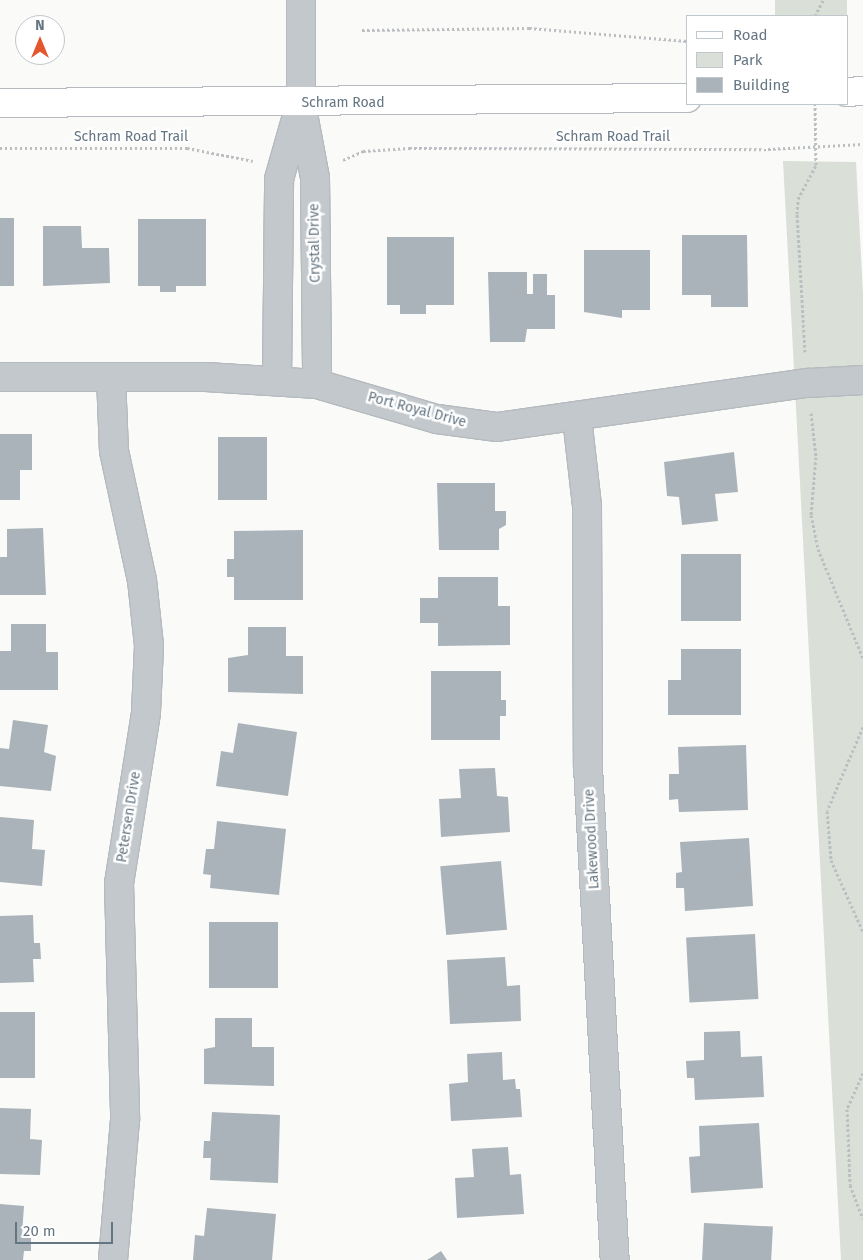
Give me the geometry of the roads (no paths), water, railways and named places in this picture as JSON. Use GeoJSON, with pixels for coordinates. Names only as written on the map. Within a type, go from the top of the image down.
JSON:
{"type":"FeatureCollection","features":[{"type":"Feature","properties":{"kind":"main road"},"geometry":{"type":"LineString","coordinates":[[848,92],[863,92]]}},
{"type":"Feature","properties":{"kind":"main road","name":"Schram Road"},"geometry":{"type":"LineString","coordinates":[[0,103],[301,103],[686,98]]}},
{"type":"Feature","properties":{"kind":"street","name":"Crystal Drive"},"geometry":{"type":"LineString","coordinates":[[301,0],[301,103],[315,178],[317,384]]}},
{"type":"Feature","properties":{"kind":"street","name":"Crystal Drive"},"geometry":{"type":"LineString","coordinates":[[277,381],[279,179],[301,103]]}},
{"type":"Feature","properties":{"kind":"street","name":"Port Royal Drive"},"geometry":{"type":"LineString","coordinates":[[0,377],[111,377],[277,381],[317,384],[467,425],[497,428],[577,418],[808,383],[863,380]]}},
{"type":"Feature","properties":{"kind":"street","name":"Petersen Drive"},"geometry":{"type":"LineString","coordinates":[[111,377],[114,451],[142,580],[149,646],[146,713],[119,883],[125,1120],[113,1260]]}},
{"type":"Feature","properties":{"kind":"street","name":"Lakewood Drive"},"geometry":{"type":"LineString","coordinates":[[577,418],[587,506],[588,767],[614,1260]]}}]}
